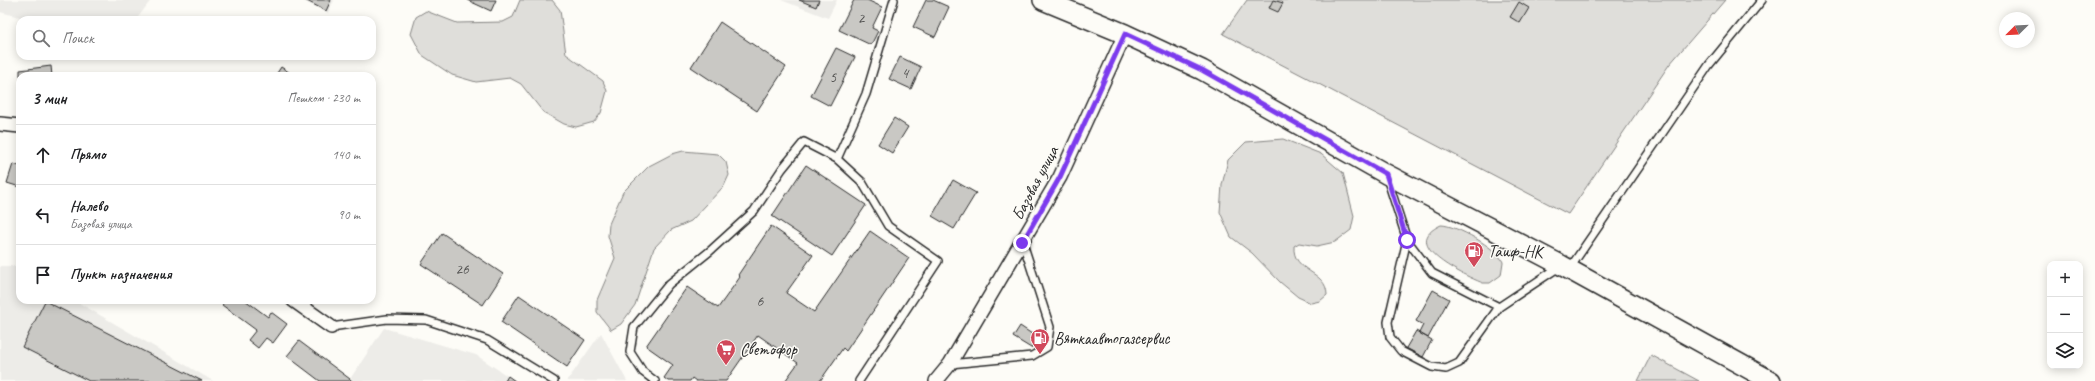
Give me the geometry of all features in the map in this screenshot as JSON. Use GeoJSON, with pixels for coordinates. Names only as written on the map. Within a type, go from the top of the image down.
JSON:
{"type":"FeatureCollection","features":[{"type":"Feature","properties":{"kind":"main road"},"geometry":{"type":"LineString","coordinates":[[1043,0],[1125,34],[1202,70],[1386,174],[1565,268],[1771,381]]}},
{"type":"Feature","properties":{"kind":"street","name":"Базовая улица"},"geometry":{"type":"LineString","coordinates":[[936,381],[950,364],[1060,177],[1125,34]]}},
{"type":"Feature","properties":{"kind":"street"},"geometry":{"type":"LineString","coordinates":[[0,124],[16,126]]}},
{"type":"Feature","properties":{"kind":"street"},"geometry":{"type":"LineString","coordinates":[[299,304],[331,327]]}},
{"type":"Feature","properties":{"kind":"lane"},"geometry":{"type":"LineString","coordinates":[[837,159],[866,94],[894,0]]}},
{"type":"Feature","properties":{"kind":"lane"},"geometry":{"type":"LineString","coordinates":[[1407,240],[1388,322],[1390,337],[1401,350],[1432,367],[1446,369],[1459,363],[1498,307],[1565,268],[1709,65],[1762,0]]}},
{"type":"Feature","properties":{"kind":"lane"},"geometry":{"type":"LineString","coordinates":[[655,381],[643,372],[630,352],[634,327],[669,284],[710,251],[754,211],[782,169],[804,142],[837,159],[862,182],[888,226],[938,261],[859,381]]}},
{"type":"Feature","properties":{"kind":"lane"},"geometry":{"type":"LineString","coordinates":[[1386,174],[1407,240],[1432,273],[1498,307]]}},
{"type":"Feature","properties":{"kind":"lane"},"geometry":{"type":"LineString","coordinates":[[950,364],[1032,356],[1047,347],[1050,328],[1022,243]]}},
{"type":"Feature","properties":{"kind":"lane"},"geometry":{"type":"LineString","coordinates":[[331,327],[387,319],[426,320],[488,340],[554,381]]}},
{"type":"Feature","properties":{"kind":"shaded area"},"geometry":{"type":"Polygon","coordinates":[[[0,0],[151,0],[139,16],[16,16],[0,12],[0,0]]]}},
{"type":"Feature","properties":{"kind":"shaded area"},"geometry":{"type":"Polygon","coordinates":[[[301,0],[334,0],[328,13],[301,0]]]}},
{"type":"Feature","properties":{"kind":"shaded area"},"geometry":{"type":"Polygon","coordinates":[[[520,0],[552,0],[560,10],[566,54],[603,81],[607,91],[601,113],[594,122],[576,127],[564,124],[543,112],[521,84],[510,78],[476,82],[452,75],[422,55],[411,34],[416,17],[426,11],[457,23],[503,22],[513,17],[520,0]]]}},
{"type":"Feature","properties":{"kind":"shaded area"},"geometry":{"type":"Polygon","coordinates":[[[781,0],[837,0],[828,18],[781,0]]]}},
{"type":"Feature","properties":{"kind":"shaded area"},"geometry":{"type":"Polygon","coordinates":[[[1247,0],[1725,0],[1669,65],[1568,214],[1223,34],[1247,0]]]}},
{"type":"Feature","properties":{"kind":"shaded area"},"geometry":{"type":"Polygon","coordinates":[[[1283,139],[1321,154],[1343,173],[1354,216],[1351,230],[1335,242],[1317,246],[1299,243],[1294,246],[1295,255],[1298,262],[1322,281],[1326,287],[1327,295],[1320,301],[1311,303],[1298,297],[1280,282],[1252,253],[1231,237],[1220,212],[1222,185],[1228,160],[1246,142],[1283,139]]]}},
{"type":"Feature","properties":{"kind":"shaded area"},"geometry":{"type":"Polygon","coordinates":[[[683,151],[718,154],[726,162],[729,175],[724,186],[691,221],[671,230],[654,248],[635,305],[621,324],[611,330],[597,312],[597,300],[615,258],[608,236],[609,224],[623,192],[649,166],[672,154],[683,151]]]}},
{"type":"Feature","properties":{"kind":"shaded area"},"geometry":{"type":"Polygon","coordinates":[[[1441,225],[1466,233],[1493,250],[1503,262],[1501,275],[1490,283],[1483,283],[1450,267],[1439,259],[1430,250],[1426,242],[1429,233],[1441,225]]]}},
{"type":"Feature","properties":{"kind":"shaded area"},"geometry":{"type":"Polygon","coordinates":[[[0,266],[16,266],[16,304],[81,304],[213,381],[0,381],[0,266]]]}},
{"type":"Feature","properties":{"kind":"shaded area"},"geometry":{"type":"Polygon","coordinates":[[[384,328],[476,355],[515,381],[352,381],[350,379],[384,328]]]}},
{"type":"Feature","properties":{"kind":"shaded area"},"geometry":{"type":"Polygon","coordinates":[[[601,333],[627,381],[567,381],[601,333]]]}},
{"type":"Feature","properties":{"kind":"shaded area"},"geometry":{"type":"Polygon","coordinates":[[[1651,355],[1699,381],[1638,381],[1651,355]]]}},
{"type":"Feature","properties":{"kind":"building"},"geometry":{"type":"Polygon","coordinates":[[[305,0],[331,0],[326,11],[305,0]]]}},
{"type":"Feature","properties":{"kind":"building"},"geometry":{"type":"Polygon","coordinates":[[[467,0],[496,0],[491,11],[467,0]]]}},
{"type":"Feature","properties":{"kind":"building"},"geometry":{"type":"Polygon","coordinates":[[[799,0],[819,0],[816,7],[799,0]]]}},
{"type":"Feature","properties":{"kind":"building"},"geometry":{"type":"Polygon","coordinates":[[[854,0],[867,0],[882,7],[872,28],[878,31],[871,45],[839,30],[854,0]]]}},
{"type":"Feature","properties":{"kind":"building"},"geometry":{"type":"Polygon","coordinates":[[[926,0],[933,0],[949,7],[935,37],[913,27],[926,0]]]}},
{"type":"Feature","properties":{"kind":"building"},"geometry":{"type":"Polygon","coordinates":[[[1273,0],[1283,3],[1278,12],[1269,8],[1273,0]]]}},
{"type":"Feature","properties":{"kind":"building"},"geometry":{"type":"Polygon","coordinates":[[[1519,2],[1529,8],[1520,23],[1510,17],[1519,2]]]}},
{"type":"Feature","properties":{"kind":"building"},"geometry":{"type":"Polygon","coordinates":[[[720,22],[786,67],[757,111],[691,67],[720,22]]]}},
{"type":"Feature","properties":{"kind":"building"},"geometry":{"type":"Polygon","coordinates":[[[836,48],[855,57],[830,106],[811,96],[836,48]]]}},
{"type":"Feature","properties":{"kind":"building"},"geometry":{"type":"Polygon","coordinates":[[[900,57],[921,67],[911,89],[889,79],[900,57]]]}},
{"type":"Feature","properties":{"kind":"building"},"geometry":{"type":"Polygon","coordinates":[[[51,66],[52,72],[20,72],[20,70],[51,66]]]}},
{"type":"Feature","properties":{"kind":"building"},"geometry":{"type":"Polygon","coordinates":[[[281,67],[289,72],[278,72],[281,67]]]}},
{"type":"Feature","properties":{"kind":"building"},"geometry":{"type":"Polygon","coordinates":[[[894,118],[908,127],[892,153],[878,144],[894,118]]]}},
{"type":"Feature","properties":{"kind":"building"},"geometry":{"type":"Polygon","coordinates":[[[13,164],[16,165],[16,186],[7,183],[13,164]]]}},
{"type":"Feature","properties":{"kind":"building"},"geometry":{"type":"Polygon","coordinates":[[[806,165],[866,205],[832,256],[772,216],[806,165]]]}},
{"type":"Feature","properties":{"kind":"building"},"geometry":{"type":"Polygon","coordinates":[[[953,180],[976,193],[954,229],[932,216],[953,180]]]}},
{"type":"Feature","properties":{"kind":"building"},"geometry":{"type":"Polygon","coordinates":[[[771,226],[813,255],[786,293],[814,312],[870,231],[909,258],[846,351],[843,348],[820,381],[785,381],[798,363],[758,335],[726,381],[696,381],[692,378],[690,381],[668,381],[664,378],[673,365],[646,346],[687,287],[718,308],[740,277],[738,275],[771,226]]]}},
{"type":"Feature","properties":{"kind":"building"},"geometry":{"type":"Polygon","coordinates":[[[442,233],[503,274],[483,305],[421,264],[442,233]]]}},
{"type":"Feature","properties":{"kind":"building"},"geometry":{"type":"Polygon","coordinates":[[[1433,290],[1449,299],[1428,338],[1419,333],[1423,325],[1416,321],[1433,290]]]}},
{"type":"Feature","properties":{"kind":"building"},"geometry":{"type":"Polygon","coordinates":[[[519,295],[585,340],[567,367],[501,322],[519,295]]]}},
{"type":"Feature","properties":{"kind":"building"},"geometry":{"type":"Polygon","coordinates":[[[44,304],[51,304],[202,381],[89,381],[22,347],[44,304]]]}},
{"type":"Feature","properties":{"kind":"building"},"geometry":{"type":"Polygon","coordinates":[[[250,304],[268,317],[271,312],[287,324],[273,343],[266,338],[258,348],[248,340],[256,330],[222,305],[250,304]]]}},
{"type":"Feature","properties":{"kind":"building"},"geometry":{"type":"Polygon","coordinates":[[[1020,326],[1038,338],[1031,348],[1013,337],[1020,326]]]}},
{"type":"Feature","properties":{"kind":"building"},"geometry":{"type":"Polygon","coordinates":[[[1416,331],[1432,340],[1423,357],[1406,348],[1416,331]]]}},
{"type":"Feature","properties":{"kind":"building"},"geometry":{"type":"Polygon","coordinates":[[[299,341],[352,381],[320,381],[287,356],[299,341]]]}},
{"type":"Feature","properties":{"kind":"building"},"geometry":{"type":"Polygon","coordinates":[[[508,376],[515,381],[505,381],[508,376]]]}},
{"type":"Feature","properties":{"kind":"place","name":"Таиф-НК"},"geometry":{"type":"Point","coordinates":[1474,268]}},
{"type":"Feature","properties":{"kind":"place","name":"Вяткаавтогазсервис"},"geometry":{"type":"Point","coordinates":[1040,355]}},
{"type":"Feature","properties":{"kind":"place","name":"Светофор"},"geometry":{"type":"Point","coordinates":[726,366]}},
{"type":"Feature","properties":{"kind":"route"},"geometry":{"type":"LineString","coordinates":[[1022,243],[1060,177],[1125,34],[1202,70],[1386,174],[1407,240]]}}]}
